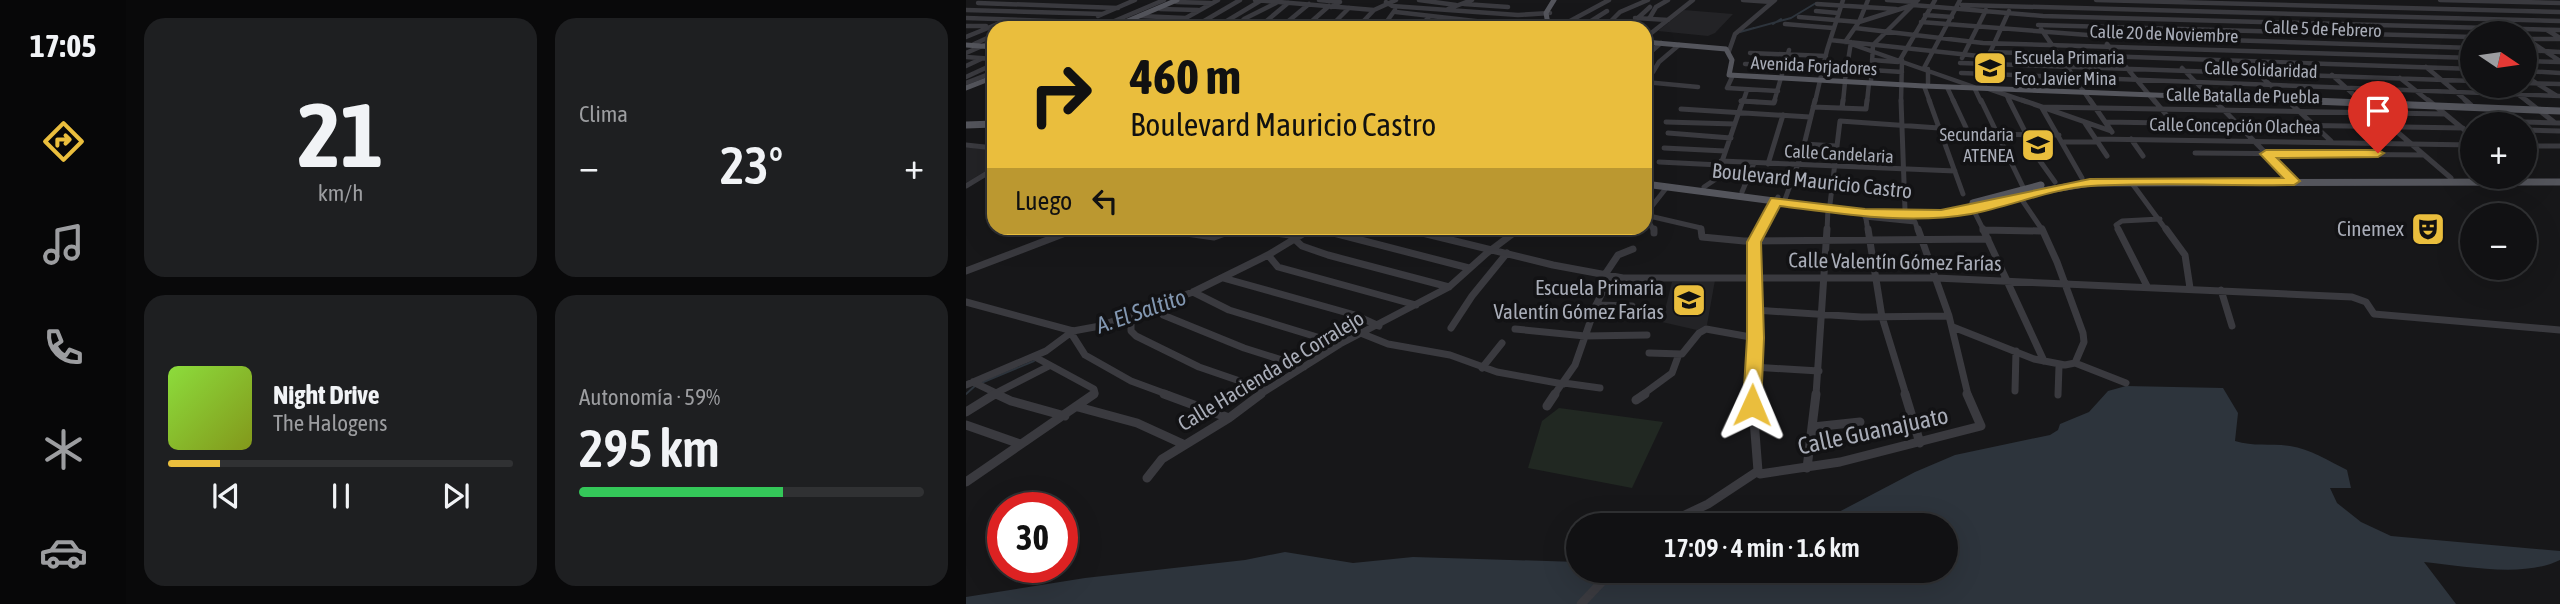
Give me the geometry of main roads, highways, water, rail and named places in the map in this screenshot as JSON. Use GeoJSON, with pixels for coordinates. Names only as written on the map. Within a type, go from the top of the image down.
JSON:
{"type":"FeatureCollection","features":[{"type":"Feature","properties":{"kind":"main road"},"geometry":{"type":"LineString","coordinates":[[1548,21],[1548,14],[1556,0]]}},
{"type":"Feature","properties":{"kind":"main road"},"geometry":{"type":"LineString","coordinates":[[1128,21],[1140,14],[1178,1]]}},
{"type":"Feature","properties":{"kind":"main road"},"geometry":{"type":"LineString","coordinates":[[1124,21],[1178,1]]}},
{"type":"Feature","properties":{"kind":"main road","name":"Avenida Forjadores"},"geometry":{"type":"LineString","coordinates":[[1652,41],[1729,51],[1732,76],[1947,87],[2560,110]]}},
{"type":"Feature","properties":{"kind":"main road"},"geometry":{"type":"LineString","coordinates":[[966,44],[987,45]]}},
{"type":"Feature","properties":{"kind":"main road"},"geometry":{"type":"LineString","coordinates":[[966,44],[987,45]]}},
{"type":"Feature","properties":{"kind":"main road"},"geometry":{"type":"LineString","coordinates":[[966,82],[987,79]]}},
{"type":"Feature","properties":{"kind":"main road","name":"Avenida Forjadores"},"geometry":{"type":"LineString","coordinates":[[1926,85],[2084,91]]}},
{"type":"Feature","properties":{"kind":"main road"},"geometry":{"type":"LineString","coordinates":[[966,127],[987,126]]}},
{"type":"Feature","properties":{"kind":"main road"},"geometry":{"type":"LineString","coordinates":[[2149,182],[2163,177]]}},
{"type":"Feature","properties":{"kind":"main road","name":"Boulevard Mauricio Castro"},"geometry":{"type":"LineString","coordinates":[[1829,206],[1865,215],[1925,215],[1973,209],[2055,182],[2082,178],[2560,180]]}},
{"type":"Feature","properties":{"kind":"main road","name":"Boulevard Mauricio Castro"},"geometry":{"type":"LineString","coordinates":[[1652,184],[1829,206],[1905,210],[1964,205],[2076,184],[2460,178]]}},
{"type":"Feature","properties":{"kind":"main road","name":"Boulevard Mauricio Castro"},"geometry":{"type":"LineString","coordinates":[[2537,178],[2560,180]]}},
{"type":"Feature","properties":{"kind":"main road","name":"Boulevard Mauricio Castro"},"geometry":{"type":"LineString","coordinates":[[1652,183],[1742,192],[1781,200]]}},
{"type":"Feature","properties":{"kind":"waterway"},"geometry":{"type":"LineString","coordinates":[[1776,22],[1791,18],[1816,3]]}},
{"type":"Feature","properties":{"kind":"waterway"},"geometry":{"type":"LineString","coordinates":[[1776,22],[1781,19]]}},
{"type":"Feature","properties":{"kind":"waterway"},"geometry":{"type":"LineString","coordinates":[[1740,32],[1776,22]]}},
{"type":"Feature","properties":{"kind":"waterway"},"geometry":{"type":"LineString","coordinates":[[1743,31],[1754,28]]}},
{"type":"Feature","properties":{"kind":"waterway","name":"A. El Saltito"},"geometry":{"type":"LineString","coordinates":[[981,383],[1034,361]]}},
{"type":"Feature","properties":{"kind":"waterway","name":"A. El Saltito"},"geometry":{"type":"LineString","coordinates":[[966,394],[976,385]]}},
{"type":"Feature","properties":{"kind":"place","name":"Escuela Primaria Fco. Javier Mina"},"geometry":{"type":"Point","coordinates":[1990,68]}},
{"type":"Feature","properties":{"kind":"place","name":"Secundaria ATENEA"},"geometry":{"type":"Point","coordinates":[2038,145]}},
{"type":"Feature","properties":{"kind":"place","name":"Cinemex"},"geometry":{"type":"Point","coordinates":[2428,229]}},
{"type":"Feature","properties":{"kind":"place","name":"Escuela Primaria Valentín Gómez Farías"},"geometry":{"type":"Point","coordinates":[1689,300]}}]}
